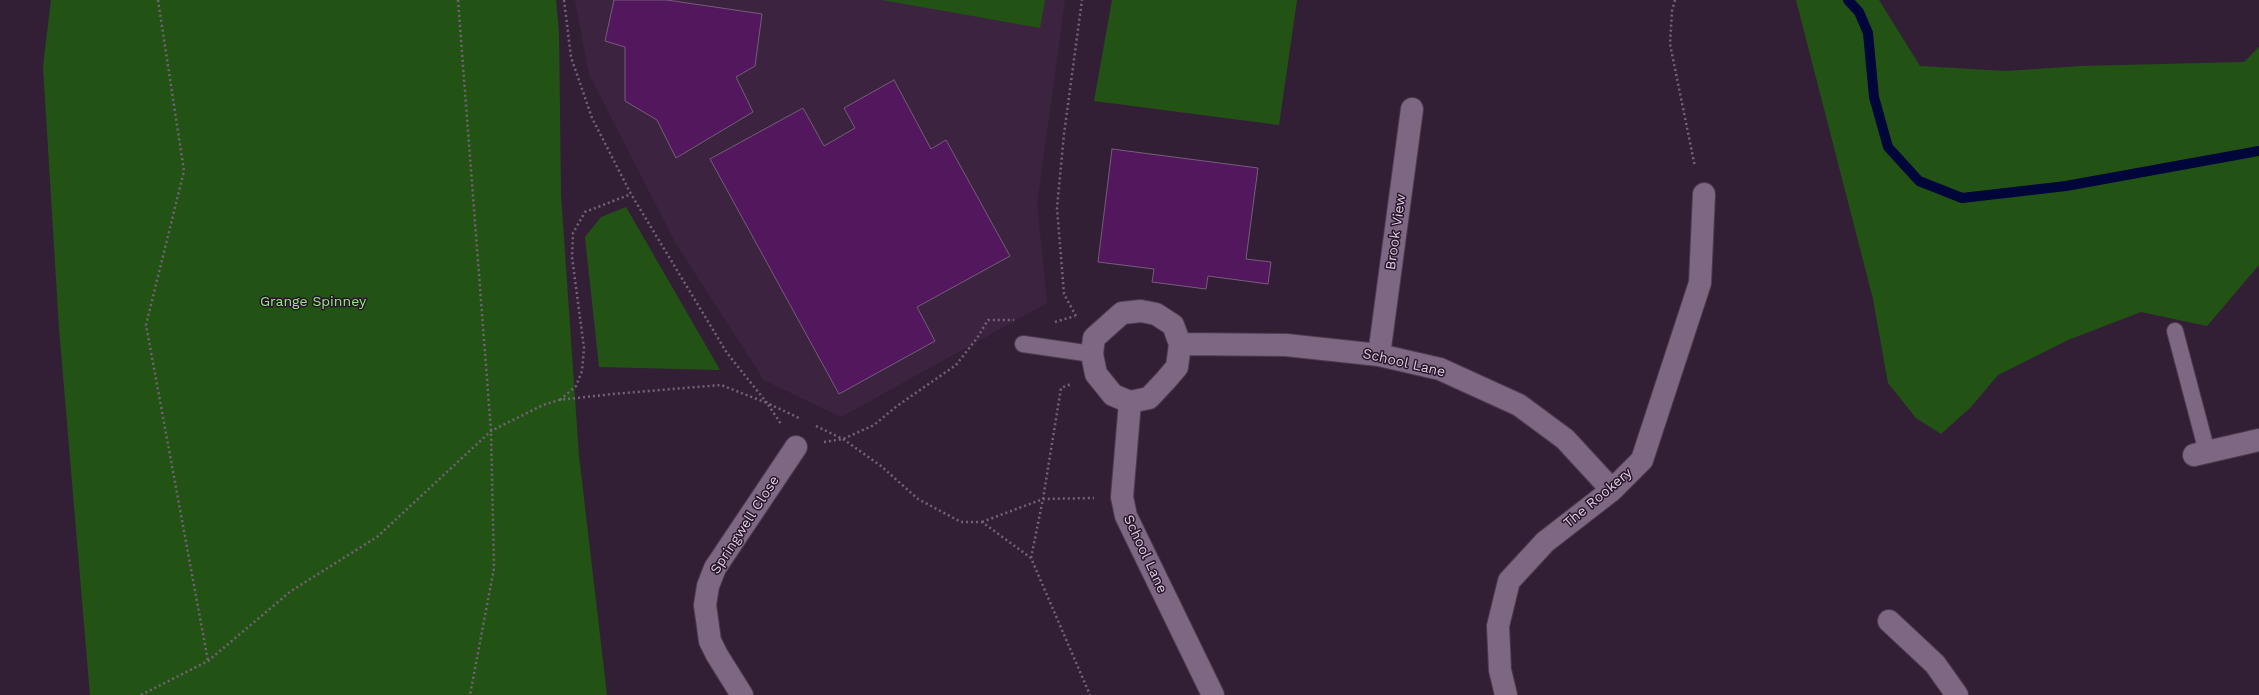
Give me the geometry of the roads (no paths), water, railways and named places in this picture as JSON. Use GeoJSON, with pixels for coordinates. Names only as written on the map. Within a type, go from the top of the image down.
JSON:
{"type":"FeatureCollection","features":[{"type":"Feature","properties":{"kind":"street","name":"Brook View"},"geometry":{"type":"LineString","coordinates":[[1379,355],[1412,109]]}},
{"type":"Feature","properties":{"kind":"street","name":"The Rookery"},"geometry":{"type":"LineString","coordinates":[[1506,695],[1500,670],[1498,626],[1509,581],[1545,542],[1612,490],[1642,460],[1700,283],[1704,194]]}},
{"type":"Feature","properties":{"kind":"street"},"geometry":{"type":"LineString","coordinates":[[1141,311],[1156,314],[1173,325],[1180,344],[1177,366],[1165,381],[1149,398],[1130,402],[1113,395],[1094,355],[1122,313],[1141,311]]}},
{"type":"Feature","properties":{"kind":"street","name":"School Lane"},"geometry":{"type":"LineString","coordinates":[[1180,344],[1286,345],[1379,355],[1440,369],[1519,405],[1565,439],[1612,490]]}},
{"type":"Feature","properties":{"kind":"street","name":"School Lane"},"geometry":{"type":"LineString","coordinates":[[1130,402],[1122,497],[1126,516],[1213,695]]}},
{"type":"Feature","properties":{"kind":"street"},"geometry":{"type":"LineString","coordinates":[[2200,453],[2259,440]]}},
{"type":"Feature","properties":{"kind":"street","name":"Springwell Close"},"geometry":{"type":"LineString","coordinates":[[742,695],[710,641],[705,606],[708,586],[714,568],[796,447]]}},
{"type":"Feature","properties":{"kind":"street"},"geometry":{"type":"LineString","coordinates":[[1889,621],[1935,664],[1957,695]]}},
{"type":"Feature","properties":{"kind":"lane"},"geometry":{"type":"LineString","coordinates":[[2175,331],[2200,453]]}},
{"type":"Feature","properties":{"kind":"lane"},"geometry":{"type":"LineString","coordinates":[[1023,344],[1094,355]]}},
{"type":"Feature","properties":{"kind":"waterway"},"geometry":{"type":"LineString","coordinates":[[1848,0],[1859,12],[1868,33],[1874,97],[1888,147],[1919,181],[1962,198],[2066,186],[2259,151]]}},
{"type":"Feature","properties":{"kind":"park label","name":"Grange Spinney"},"geometry":{"type":"Point","coordinates":[313,302]}}]}
